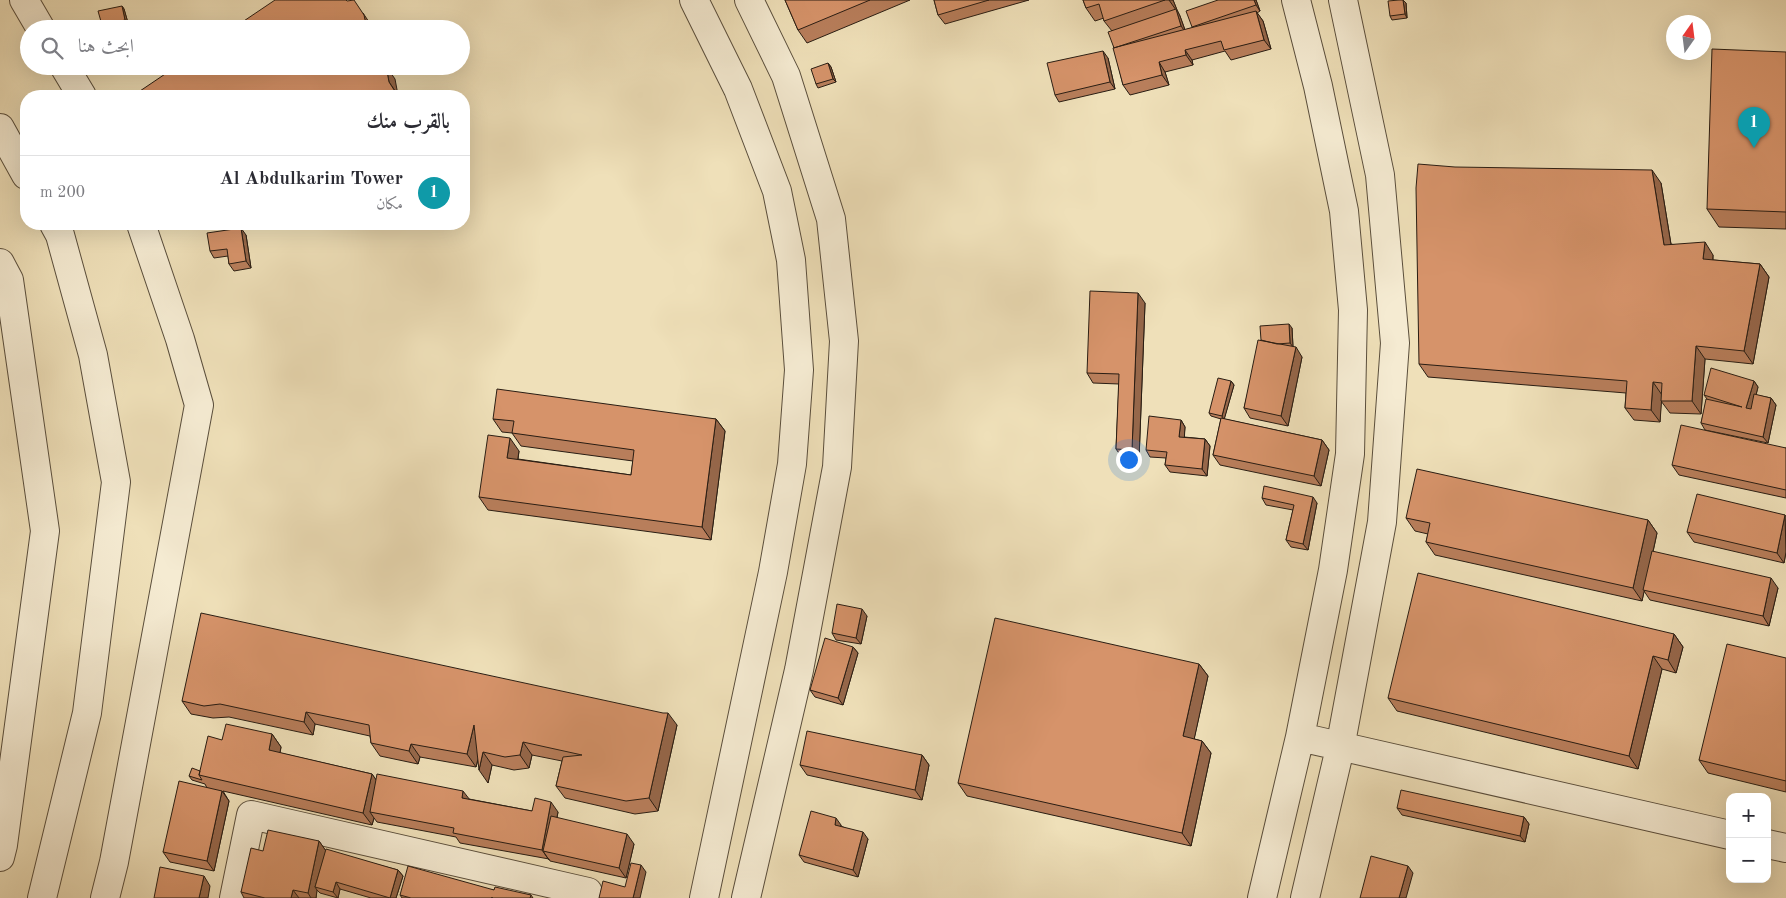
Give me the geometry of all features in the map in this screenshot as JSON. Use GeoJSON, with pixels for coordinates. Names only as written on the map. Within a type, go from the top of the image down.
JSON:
{"type":"FeatureCollection","features":[{"type":"Feature","properties":{"kind":"street"},"geometry":{"type":"LineString","coordinates":[[24,0],[36,20]]}},
{"type":"Feature","properties":{"kind":"street"},"geometry":{"type":"LineString","coordinates":[[694,0],[738,89],[777,191],[791,260],[799,370],[792,464],[771,582],[704,898]]}},
{"type":"Feature","properties":{"kind":"street"},"geometry":{"type":"LineString","coordinates":[[746,898],[798,670],[837,467],[844,341],[831,219],[786,76],[749,0]]}},
{"type":"Feature","properties":{"kind":"street"},"geometry":{"type":"LineString","coordinates":[[1262,898],[1300,737],[1334,570],[1350,454],[1353,310],[1344,211],[1318,86],[1296,0]]}},
{"type":"Feature","properties":{"kind":"street"},"geometry":{"type":"LineString","coordinates":[[1305,898],[1340,748],[1382,522],[1395,343],[1380,175],[1343,0]]}},
{"type":"Feature","properties":{"kind":"street"},"geometry":{"type":"LineString","coordinates":[[69,75],[78,90]]}},
{"type":"Feature","properties":{"kind":"street"},"geometry":{"type":"LineString","coordinates":[[0,128],[20,164]]}},
{"type":"Feature","properties":{"kind":"street"},"geometry":{"type":"LineString","coordinates":[[42,898],[87,713],[116,482],[93,356],[57,230]]}},
{"type":"Feature","properties":{"kind":"street"},"geometry":{"type":"LineString","coordinates":[[105,898],[114,862],[199,405],[180,339],[142,230]]}},
{"type":"Feature","properties":{"kind":"street"},"geometry":{"type":"LineString","coordinates":[[0,264],[9,280],[46,531],[0,856]]}},
{"type":"Feature","properties":{"kind":"street"},"geometry":{"type":"LineString","coordinates":[[1300,737],[1340,748],[1726,834]]}},
{"type":"Feature","properties":{"kind":"street"},"geometry":{"type":"LineString","coordinates":[[234,898],[251,815],[588,892],[587,898]]}},
{"type":"Feature","properties":{"kind":"street"},"geometry":{"type":"LineString","coordinates":[[1771,845],[1786,848]]}},
{"type":"Feature","properties":{"kind":"building"},"geometry":{"type":"Polygon","coordinates":[[[275,0],[354,0],[365,20],[245,20],[275,0]]]}},
{"type":"Feature","properties":{"kind":"building"},"geometry":{"type":"Polygon","coordinates":[[[785,0],[870,0],[798,30],[785,0]]]}},
{"type":"Feature","properties":{"kind":"building"},"geometry":{"type":"Polygon","coordinates":[[[934,0],[989,0],[938,15],[934,0]]]}},
{"type":"Feature","properties":{"kind":"building"},"geometry":{"type":"Polygon","coordinates":[[[1083,0],[1165,0],[1104,21],[1099,4],[1086,8],[1083,0]]]}},
{"type":"Feature","properties":{"kind":"building"},"geometry":{"type":"Polygon","coordinates":[[[1218,0],[1254,0],[1256,5],[1192,27],[1186,11],[1218,0]]]}},
{"type":"Feature","properties":{"kind":"building"},"geometry":{"type":"Polygon","coordinates":[[[1403,0],[1405,14],[1390,16],[1388,1],[1403,0]]]}},
{"type":"Feature","properties":{"kind":"building"},"geometry":{"type":"Polygon","coordinates":[[[122,6],[125,20],[101,20],[98,11],[122,6]]]}},
{"type":"Feature","properties":{"kind":"building"},"geometry":{"type":"Polygon","coordinates":[[[1176,9],[1181,26],[1114,48],[1108,32],[1176,9]]]}},
{"type":"Feature","properties":{"kind":"building"},"geometry":{"type":"Polygon","coordinates":[[[1256,11],[1264,40],[1224,50],[1221,41],[1185,50],[1186,55],[1159,62],[1162,75],[1123,85],[1113,48],[1256,11]]]}},
{"type":"Feature","properties":{"kind":"building"},"geometry":{"type":"Polygon","coordinates":[[[1712,49],[1786,52],[1786,212],[1707,209],[1712,49]]]}},
{"type":"Feature","properties":{"kind":"building"},"geometry":{"type":"Polygon","coordinates":[[[1103,51],[1110,82],[1055,95],[1047,63],[1103,51]]]}},
{"type":"Feature","properties":{"kind":"building"},"geometry":{"type":"Polygon","coordinates":[[[828,63],[833,79],[816,84],[811,69],[828,63]]]}},
{"type":"Feature","properties":{"kind":"building"},"geometry":{"type":"Polygon","coordinates":[[[164,75],[388,75],[389,82],[394,90],[141,90],[164,75]]]}},
{"type":"Feature","properties":{"kind":"building"},"geometry":{"type":"Polygon","coordinates":[[[1418,164],[1455,167],[1652,170],[1664,245],[1705,242],[1703,259],[1760,264],[1744,351],[1696,346],[1692,401],[1661,401],[1662,383],[1653,382],[1651,410],[1625,408],[1627,381],[1419,364],[1416,188],[1418,164]]]}},
{"type":"Feature","properties":{"kind":"building"},"geometry":{"type":"Polygon","coordinates":[[[241,230],[246,261],[229,264],[227,249],[210,251],[207,233],[241,230]]]}},
{"type":"Feature","properties":{"kind":"building"},"geometry":{"type":"Polygon","coordinates":[[[1090,291],[1138,293],[1132,450],[1116,449],[1119,374],[1087,373],[1090,291]]]}},
{"type":"Feature","properties":{"kind":"building"},"geometry":{"type":"Polygon","coordinates":[[[1289,324],[1290,343],[1277,344],[1261,340],[1260,326],[1289,324]]]}},
{"type":"Feature","properties":{"kind":"building"},"geometry":{"type":"Polygon","coordinates":[[[1258,340],[1296,347],[1281,416],[1244,408],[1258,340]]]}},
{"type":"Feature","properties":{"kind":"building"},"geometry":{"type":"Polygon","coordinates":[[[1711,368],[1754,381],[1746,408],[1751,409],[1754,394],[1771,398],[1763,437],[1701,423],[1706,399],[1742,407],[1704,395],[1711,368]]]}},
{"type":"Feature","properties":{"kind":"building"},"geometry":{"type":"Polygon","coordinates":[[[1218,378],[1231,381],[1222,416],[1209,413],[1218,378]]]}},
{"type":"Feature","properties":{"kind":"building"},"geometry":{"type":"Polygon","coordinates":[[[497,389],[716,419],[702,527],[479,497],[488,435],[510,438],[507,458],[631,475],[634,450],[512,433],[514,421],[493,419],[497,389]]]}},
{"type":"Feature","properties":{"kind":"building"},"geometry":{"type":"Polygon","coordinates":[[[1149,416],[1181,420],[1179,437],[1205,439],[1202,469],[1165,465],[1167,452],[1146,450],[1149,416]]]}},
{"type":"Feature","properties":{"kind":"building"},"geometry":{"type":"Polygon","coordinates":[[[1221,418],[1322,440],[1314,476],[1213,455],[1221,418]]]}},
{"type":"Feature","properties":{"kind":"building"},"geometry":{"type":"Polygon","coordinates":[[[1681,425],[1786,448],[1786,490],[1672,465],[1681,425]]]}},
{"type":"Feature","properties":{"kind":"building"},"geometry":{"type":"Polygon","coordinates":[[[1417,469],[1648,520],[1633,588],[1426,542],[1430,523],[1406,518],[1417,469]]]}},
{"type":"Feature","properties":{"kind":"building"},"geometry":{"type":"Polygon","coordinates":[[[1264,486],[1313,497],[1303,544],[1286,540],[1294,505],[1262,498],[1264,486]]]}},
{"type":"Feature","properties":{"kind":"building"},"geometry":{"type":"Polygon","coordinates":[[[1697,494],[1785,515],[1777,553],[1687,532],[1697,494]]]}},
{"type":"Feature","properties":{"kind":"building"},"geometry":{"type":"Polygon","coordinates":[[[1652,551],[1771,578],[1763,616],[1643,590],[1652,551]]]}},
{"type":"Feature","properties":{"kind":"building"},"geometry":{"type":"Polygon","coordinates":[[[1418,573],[1674,634],[1668,660],[1653,656],[1629,756],[1388,698],[1418,573]]]}},
{"type":"Feature","properties":{"kind":"building"},"geometry":{"type":"Polygon","coordinates":[[[837,604],[862,609],[856,638],[832,633],[837,604]]]}},
{"type":"Feature","properties":{"kind":"building"},"geometry":{"type":"Polygon","coordinates":[[[201,613],[668,713],[649,798],[626,801],[556,786],[563,757],[582,755],[523,742],[520,755],[505,757],[483,752],[479,770],[474,725],[467,754],[411,744],[409,751],[371,743],[369,725],[306,712],[304,722],[220,704],[204,706],[182,701],[201,613]]]}},
{"type":"Feature","properties":{"kind":"building"},"geometry":{"type":"Polygon","coordinates":[[[995,618],[1199,664],[1183,736],[1202,741],[1182,833],[958,783],[995,618]]]}},
{"type":"Feature","properties":{"kind":"building"},"geometry":{"type":"Polygon","coordinates":[[[825,638],[853,647],[838,698],[810,690],[825,638]]]}},
{"type":"Feature","properties":{"kind":"building"},"geometry":{"type":"Polygon","coordinates":[[[1727,644],[1786,658],[1786,781],[1699,760],[1727,644]]]}},
{"type":"Feature","properties":{"kind":"building"},"geometry":{"type":"Polygon","coordinates":[[[226,724],[272,734],[269,750],[372,774],[363,813],[199,775],[208,736],[222,740],[226,724]]]}},
{"type":"Feature","properties":{"kind":"building"},"geometry":{"type":"Polygon","coordinates":[[[807,731],[922,755],[915,790],[800,765],[807,731]]]}},
{"type":"Feature","properties":{"kind":"building"},"geometry":{"type":"Polygon","coordinates":[[[192,768],[200,771],[199,775],[202,780],[189,776],[192,768]]]}},
{"type":"Feature","properties":{"kind":"building"},"geometry":{"type":"Polygon","coordinates":[[[377,774],[463,791],[462,798],[532,811],[535,798],[551,802],[542,850],[453,833],[454,828],[370,812],[377,774]]]}},
{"type":"Feature","properties":{"kind":"building"},"geometry":{"type":"Polygon","coordinates":[[[179,781],[222,791],[207,861],[163,852],[179,781]]]}},
{"type":"Feature","properties":{"kind":"building"},"geometry":{"type":"Polygon","coordinates":[[[1401,790],[1524,817],[1520,836],[1397,808],[1401,790]]]}},
{"type":"Feature","properties":{"kind":"building"},"geometry":{"type":"Polygon","coordinates":[[[811,811],[836,818],[835,825],[863,832],[853,870],[799,855],[811,811]]]}},
{"type":"Feature","properties":{"kind":"building"},"geometry":{"type":"Polygon","coordinates":[[[551,816],[627,834],[619,868],[543,851],[551,816]]]}},
{"type":"Feature","properties":{"kind":"building"},"geometry":{"type":"Polygon","coordinates":[[[268,830],[319,841],[308,893],[293,890],[291,898],[265,898],[241,892],[251,848],[263,851],[268,830]]]}},
{"type":"Feature","properties":{"kind":"building"},"geometry":{"type":"Polygon","coordinates":[[[326,849],[398,870],[390,898],[336,882],[333,892],[315,887],[326,849]]]}},
{"type":"Feature","properties":{"kind":"building"},"geometry":{"type":"Polygon","coordinates":[[[1371,856],[1408,866],[1399,898],[1360,898],[1371,856]]]}},
{"type":"Feature","properties":{"kind":"building"},"geometry":{"type":"Polygon","coordinates":[[[631,863],[641,865],[633,898],[599,898],[603,881],[625,887],[631,863]]]}},
{"type":"Feature","properties":{"kind":"building"},"geometry":{"type":"Polygon","coordinates":[[[408,866],[494,890],[495,887],[531,895],[530,898],[411,898],[400,895],[408,866]]]}},
{"type":"Feature","properties":{"kind":"building"},"geometry":{"type":"Polygon","coordinates":[[[160,867],[204,876],[199,898],[154,898],[160,867]]]}},
{"type":"Feature","properties":{"kind":"place","name":"Al Abdulkarim Tower"},"geometry":{"type":"Point","coordinates":[1754,148]}}]}
